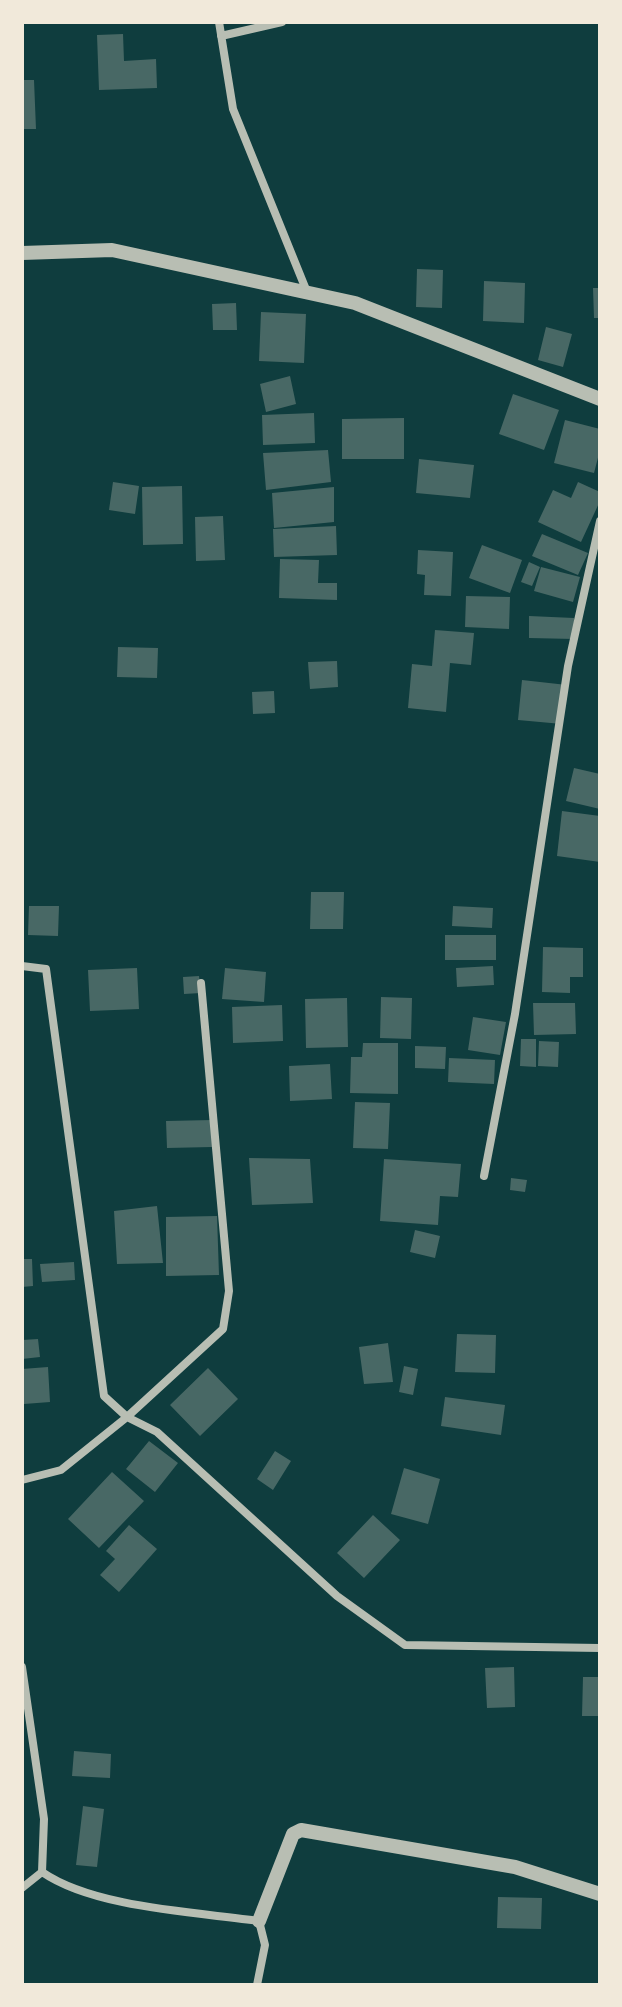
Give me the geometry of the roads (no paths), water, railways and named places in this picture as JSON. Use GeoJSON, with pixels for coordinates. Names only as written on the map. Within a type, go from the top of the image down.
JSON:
{"type":"FeatureCollection","features":[{"type":"Feature","properties":{"kind":"street"},"geometry":{"type":"LineString","coordinates":[[219,22],[233,109],[307,292]]}},
{"type":"Feature","properties":{"kind":"street"},"geometry":{"type":"LineString","coordinates":[[221,36],[282,22]]}},
{"type":"Feature","properties":{"kind":"street"},"geometry":{"type":"LineString","coordinates":[[22,253],[112,250],[355,303],[600,399]]}},
{"type":"Feature","properties":{"kind":"street"},"geometry":{"type":"LineString","coordinates":[[484,1176],[515,1014],[568,666],[600,521]]}},
{"type":"Feature","properties":{"kind":"street"},"geometry":{"type":"LineString","coordinates":[[22,966],[46,969],[104,1396],[127,1417],[157,1432],[337,1596],[405,1645],[600,1648]]}},
{"type":"Feature","properties":{"kind":"street"},"geometry":{"type":"LineString","coordinates":[[22,1480],[61,1470],[127,1417],[223,1329],[229,1291],[201,983]]}},
{"type":"Feature","properties":{"kind":"street"},"geometry":{"type":"LineString","coordinates":[[22,1667],[44,1819],[42,1872],[22,1888]]}},
{"type":"Feature","properties":{"kind":"street"},"geometry":{"type":"LineString","coordinates":[[257,1985],[265,1945],[259,1921],[293,1834],[301,1830],[515,1867],[600,1894]]}},
{"type":"Feature","properties":{"kind":"street"},"geometry":{"type":"LineString","coordinates":[[42,1872],[61,1885],[112,1900],[259,1921]]}}]}
